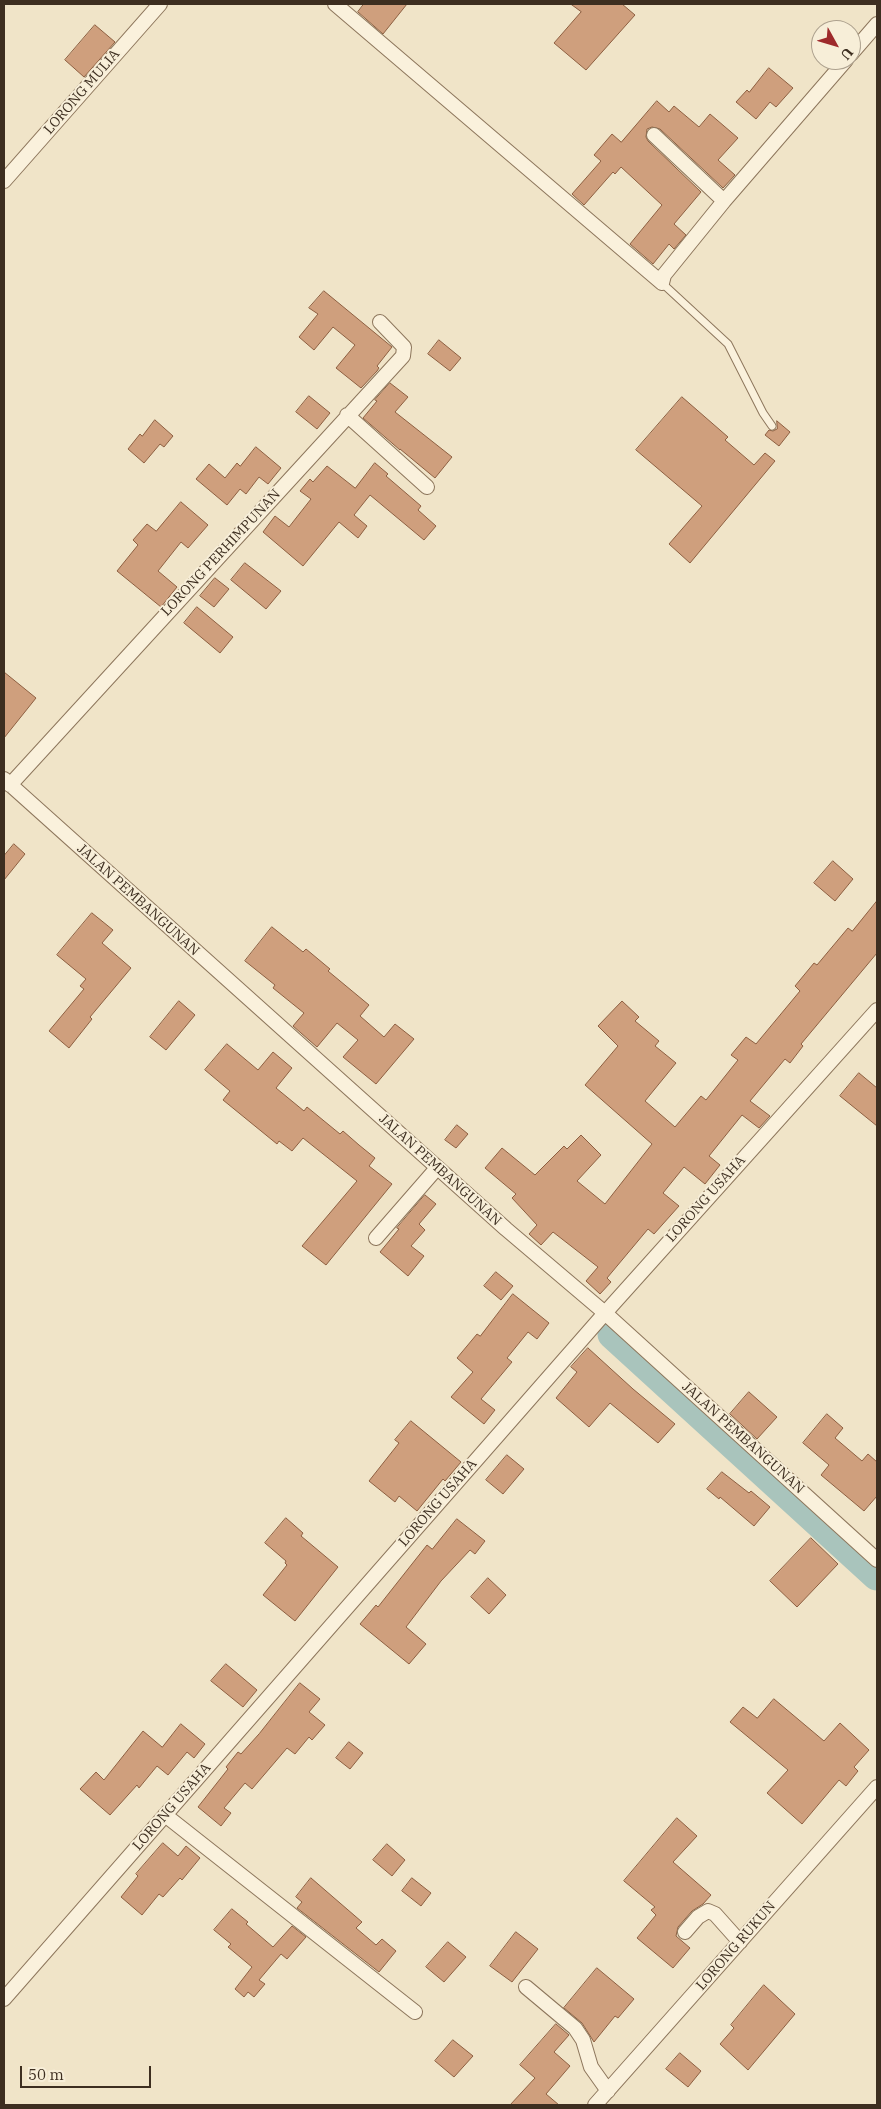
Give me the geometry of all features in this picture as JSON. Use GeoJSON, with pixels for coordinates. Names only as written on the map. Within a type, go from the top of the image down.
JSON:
{"type":"FeatureCollection","features":[{"type":"Feature","properties":{"kind":"street","name":"LORONG MULIA"},"geometry":{"type":"LineString","coordinates":[[4,181],[160,4]]}},
{"type":"Feature","properties":{"kind":"street"},"geometry":{"type":"LineString","coordinates":[[334,4],[662,284],[664,275],[724,201],[837,70]]}},
{"type":"Feature","properties":{"kind":"street"},"geometry":{"type":"LineString","coordinates":[[861,42],[877,24]]}},
{"type":"Feature","properties":{"kind":"street"},"geometry":{"type":"LineString","coordinates":[[654,135],[724,201]]}},
{"type":"Feature","properties":{"kind":"street","name":"LORONG PERHIMPUNAN"},"geometry":{"type":"LineString","coordinates":[[7,782],[159,621],[405,352],[404,347],[380,322]]}},
{"type":"Feature","properties":{"kind":"street"},"geometry":{"type":"LineString","coordinates":[[347,415],[427,487]]}},
{"type":"Feature","properties":{"kind":"street","name":"JALAN PEMBANGUNAN"},"geometry":{"type":"LineString","coordinates":[[7,782],[437,1168],[605,1312],[877,1560]]}},
{"type":"Feature","properties":{"kind":"street","name":"LORONG USAHA"},"geometry":{"type":"LineString","coordinates":[[4,1999],[605,1312],[877,1010]]}},
{"type":"Feature","properties":{"kind":"street"},"geometry":{"type":"LineString","coordinates":[[376,1238],[437,1168]]}},
{"type":"Feature","properties":{"kind":"street","name":"LORONG RUKUN"},"geometry":{"type":"LineString","coordinates":[[595,2105],[877,1787]]}},
{"type":"Feature","properties":{"kind":"street"},"geometry":{"type":"LineString","coordinates":[[165,1815],[415,2012]]}},
{"type":"Feature","properties":{"kind":"street"},"geometry":{"type":"LineString","coordinates":[[685,1932],[698,1917],[708,1911],[715,1914],[740,1942]]}},
{"type":"Feature","properties":{"kind":"street"},"geometry":{"type":"LineString","coordinates":[[526,1987],[575,2028],[583,2040],[591,2067],[608,2091]]}},
{"type":"Feature","properties":{"kind":"lane"},"geometry":{"type":"LineString","coordinates":[[662,284],[728,344],[763,413],[772,426]]}},
{"type":"Feature","properties":{"kind":"building"},"geometry":{"type":"Polygon","coordinates":[[[364,4],[407,4],[383,34],[358,12],[364,4]]]}},
{"type":"Feature","properties":{"kind":"building"},"geometry":{"type":"Polygon","coordinates":[[[571,4],[622,4],[635,15],[586,70],[554,43],[581,12],[571,4]]]}},
{"type":"Feature","properties":{"kind":"building"},"geometry":{"type":"Polygon","coordinates":[[[95,25],[115,42],[84,77],[65,60],[95,25]]]}},
{"type":"Feature","properties":{"kind":"building"},"geometry":{"type":"Polygon","coordinates":[[[769,68],[793,88],[776,107],[770,102],[756,119],[736,102],[747,90],[749,92],[769,68]]]}},
{"type":"Feature","properties":{"kind":"building"},"geometry":{"type":"Polygon","coordinates":[[[657,101],[669,112],[674,106],[699,127],[710,114],[738,138],[718,160],[735,175],[723,188],[660,129],[652,127],[647,129],[646,137],[648,141],[701,192],[674,224],[686,235],[674,249],[669,244],[653,264],[630,244],[662,205],[621,167],[615,174],[613,172],[584,205],[572,194],[601,161],[594,155],[612,134],[621,142],[657,101]]]}},
{"type":"Feature","properties":{"kind":"building"},"geometry":{"type":"Polygon","coordinates":[[[324,291],[392,347],[377,366],[379,368],[377,371],[361,388],[336,368],[355,345],[333,327],[314,350],[299,337],[318,314],[309,308],[324,291]]]}},
{"type":"Feature","properties":{"kind":"building"},"geometry":{"type":"Polygon","coordinates":[[[439,340],[461,358],[450,371],[428,354],[439,340]]]}},
{"type":"Feature","properties":{"kind":"building"},"geometry":{"type":"Polygon","coordinates":[[[390,383],[408,397],[395,412],[452,457],[435,478],[363,418],[390,383]]]}},
{"type":"Feature","properties":{"kind":"building"},"geometry":{"type":"Polygon","coordinates":[[[309,396],[330,413],[317,429],[296,412],[309,396]]]}},
{"type":"Feature","properties":{"kind":"building"},"geometry":{"type":"Polygon","coordinates":[[[682,397],[728,437],[725,440],[754,465],[765,453],[775,461],[690,563],[669,544],[702,506],[636,450],[682,397]]]}},
{"type":"Feature","properties":{"kind":"building"},"geometry":{"type":"Polygon","coordinates":[[[155,420],[173,436],[164,447],[160,444],[144,463],[128,449],[155,420]]]}},
{"type":"Feature","properties":{"kind":"building"},"geometry":{"type":"Polygon","coordinates":[[[777,421],[790,432],[779,446],[765,435],[769,430],[777,429],[777,421]]]}},
{"type":"Feature","properties":{"kind":"building"},"geometry":{"type":"Polygon","coordinates":[[[256,447],[281,468],[268,484],[259,477],[246,494],[240,489],[227,505],[196,479],[209,464],[225,478],[237,463],[240,466],[256,447]]]}},
{"type":"Feature","properties":{"kind":"building"},"geometry":{"type":"Polygon","coordinates":[[[375,463],[388,474],[386,476],[421,506],[418,510],[436,526],[424,540],[370,495],[354,515],[367,526],[358,538],[339,522],[303,566],[263,532],[275,516],[289,527],[311,499],[300,491],[310,479],[313,482],[327,466],[355,488],[375,463]]]}},
{"type":"Feature","properties":{"kind":"building"},"geometry":{"type":"Polygon","coordinates":[[[181,502],[208,525],[188,548],[181,542],[158,571],[177,587],[161,607],[117,571],[138,545],[133,540],[147,524],[156,531],[181,502]]]}},
{"type":"Feature","properties":{"kind":"building"},"geometry":{"type":"Polygon","coordinates":[[[245,563],[281,591],[266,609],[231,580],[245,563]]]}},
{"type":"Feature","properties":{"kind":"building"},"geometry":{"type":"Polygon","coordinates":[[[215,578],[229,589],[214,607],[200,596],[215,578]]]}},
{"type":"Feature","properties":{"kind":"building"},"geometry":{"type":"Polygon","coordinates":[[[197,607],[233,637],[220,653],[184,623],[197,607]]]}},
{"type":"Feature","properties":{"kind":"building"},"geometry":{"type":"Polygon","coordinates":[[[4,672],[36,698],[4,738],[4,672]]]}},
{"type":"Feature","properties":{"kind":"building"},"geometry":{"type":"Polygon","coordinates":[[[14,844],[25,854],[4,880],[4,856],[14,844]]]}},
{"type":"Feature","properties":{"kind":"building"},"geometry":{"type":"Polygon","coordinates":[[[833,861],[853,879],[835,901],[814,883],[833,861]]]}},
{"type":"Feature","properties":{"kind":"building"},"geometry":{"type":"Polygon","coordinates":[[[877,901],[877,953],[801,1044],[803,1046],[790,1063],[785,1059],[750,1101],[770,1116],[759,1128],[742,1115],[709,1156],[720,1165],[705,1184],[684,1167],[663,1193],[679,1206],[654,1234],[648,1229],[607,1278],[611,1282],[600,1294],[586,1281],[598,1267],[553,1232],[541,1245],[529,1234],[537,1225],[512,1198],[516,1194],[485,1168],[502,1148],[535,1175],[564,1146],[567,1149],[581,1135],[601,1155],[577,1181],[605,1204],[652,1144],[585,1085],[618,1046],[598,1026],[622,1001],[639,1017],[635,1021],[659,1041],[655,1046],[676,1063],[645,1101],[675,1127],[701,1096],[706,1100],[738,1060],[731,1055],[746,1037],[756,1044],[800,991],[795,986],[814,963],[817,965],[848,928],[852,931],[877,901]]]}},
{"type":"Feature","properties":{"kind":"building"},"geometry":{"type":"Polygon","coordinates":[[[92,913],[113,930],[102,943],[131,968],[90,1017],[92,1019],[69,1048],[49,1031],[84,989],[80,986],[86,979],[57,955],[92,913]]]}},
{"type":"Feature","properties":{"kind":"building"},"geometry":{"type":"Polygon","coordinates":[[[272,927],[303,952],[306,949],[330,969],[328,971],[369,1005],[360,1016],[384,1037],[395,1024],[414,1039],[376,1084],[343,1057],[358,1040],[337,1023],[317,1047],[293,1026],[304,1013],[273,988],[275,985],[245,961],[272,927]]]}},
{"type":"Feature","properties":{"kind":"building"},"geometry":{"type":"Polygon","coordinates":[[[179,1001],[195,1015],[166,1050],[150,1037],[179,1001]]]}},
{"type":"Feature","properties":{"kind":"building"},"geometry":{"type":"Polygon","coordinates":[[[227,1044],[258,1070],[273,1052],[292,1068],[276,1088],[304,1111],[307,1107],[340,1134],[343,1131],[375,1158],[369,1166],[392,1184],[326,1265],[302,1246],[357,1181],[303,1138],[292,1151],[279,1141],[277,1144],[223,1100],[230,1091],[205,1070],[227,1044]]]}},
{"type":"Feature","properties":{"kind":"building"},"geometry":{"type":"Polygon","coordinates":[[[859,1073],[877,1088],[877,1126],[840,1096],[859,1073]]]}},
{"type":"Feature","properties":{"kind":"building"},"geometry":{"type":"Polygon","coordinates":[[[457,1125],[468,1134],[456,1148],[445,1140],[457,1125]]]}},
{"type":"Feature","properties":{"kind":"building"},"geometry":{"type":"Polygon","coordinates":[[[425,1195],[436,1204],[419,1224],[425,1230],[411,1246],[424,1256],[408,1276],[380,1252],[399,1229],[397,1228],[425,1195]]]}},
{"type":"Feature","properties":{"kind":"building"},"geometry":{"type":"Polygon","coordinates":[[[496,1272],[513,1286],[501,1300],[484,1286],[496,1272]]]}},
{"type":"Feature","properties":{"kind":"building"},"geometry":{"type":"Polygon","coordinates":[[[513,1294],[549,1323],[537,1339],[528,1332],[507,1358],[512,1362],[481,1399],[495,1410],[484,1424],[451,1397],[473,1372],[457,1358],[477,1334],[480,1336],[513,1294]]]}},
{"type":"Feature","properties":{"kind":"building"},"geometry":{"type":"Polygon","coordinates":[[[588,1348],[675,1424],[658,1443],[610,1403],[589,1427],[556,1398],[577,1372],[571,1367],[588,1348]]]}},
{"type":"Feature","properties":{"kind":"building"},"geometry":{"type":"Polygon","coordinates":[[[749,1392],[777,1417],[757,1439],[730,1414],[749,1392]]]}},
{"type":"Feature","properties":{"kind":"building"},"geometry":{"type":"Polygon","coordinates":[[[827,1414],[843,1428],[835,1438],[862,1461],[868,1454],[877,1462],[877,1496],[864,1511],[821,1475],[829,1465],[803,1443],[827,1414]]]}},
{"type":"Feature","properties":{"kind":"building"},"geometry":{"type":"Polygon","coordinates":[[[411,1421],[461,1462],[445,1481],[443,1479],[417,1511],[399,1496],[395,1502],[369,1481],[399,1443],[395,1440],[411,1421]]]}},
{"type":"Feature","properties":{"kind":"building"},"geometry":{"type":"Polygon","coordinates":[[[507,1455],[524,1469],[503,1494],[486,1480],[507,1455]]]}},
{"type":"Feature","properties":{"kind":"building"},"geometry":{"type":"Polygon","coordinates":[[[722,1472],[749,1493],[751,1491],[770,1507],[754,1526],[720,1497],[719,1499],[707,1489],[722,1472]]]}},
{"type":"Feature","properties":{"kind":"building"},"geometry":{"type":"Polygon","coordinates":[[[286,1518],[303,1533],[301,1536],[338,1567],[295,1621],[263,1595],[287,1565],[286,1561],[265,1543],[286,1518]]]}},
{"type":"Feature","properties":{"kind":"building"},"geometry":{"type":"Polygon","coordinates":[[[457,1519],[485,1541],[475,1554],[470,1550],[441,1581],[406,1627],[426,1644],[409,1664],[360,1624],[376,1605],[378,1607],[427,1545],[432,1549],[457,1519]]]}},
{"type":"Feature","properties":{"kind":"building"},"geometry":{"type":"Polygon","coordinates":[[[811,1538],[838,1564],[797,1607],[770,1581],[811,1538]]]}},
{"type":"Feature","properties":{"kind":"building"},"geometry":{"type":"Polygon","coordinates":[[[488,1578],[506,1595],[489,1614],[471,1597],[488,1578]]]}},
{"type":"Feature","properties":{"kind":"building"},"geometry":{"type":"Polygon","coordinates":[[[226,1664],[257,1690],[243,1707],[211,1681],[226,1664]]]}},
{"type":"Feature","properties":{"kind":"building"},"geometry":{"type":"Polygon","coordinates":[[[300,1683],[320,1699],[309,1712],[325,1725],[312,1740],[309,1737],[295,1754],[287,1748],[252,1789],[245,1783],[224,1808],[231,1813],[221,1826],[198,1807],[228,1769],[226,1767],[238,1752],[241,1754],[259,1734],[300,1683]]]}},
{"type":"Feature","properties":{"kind":"building"},"geometry":{"type":"Polygon","coordinates":[[[774,1699],[824,1741],[840,1723],[869,1750],[854,1767],[858,1771],[846,1786],[839,1780],[802,1824],[767,1793],[788,1770],[730,1722],[743,1707],[757,1718],[774,1699]]]}},
{"type":"Feature","properties":{"kind":"building"},"geometry":{"type":"Polygon","coordinates":[[[181,1724],[205,1744],[194,1758],[187,1752],[168,1775],[157,1766],[139,1788],[137,1785],[110,1815],[80,1789],[96,1772],[104,1780],[143,1731],[162,1747],[181,1724]]]}},
{"type":"Feature","properties":{"kind":"building"},"geometry":{"type":"Polygon","coordinates":[[[349,1742],[363,1753],[350,1769],[336,1758],[349,1742]]]}},
{"type":"Feature","properties":{"kind":"building"},"geometry":{"type":"Polygon","coordinates":[[[677,1818],[697,1836],[673,1862],[711,1895],[703,1904],[692,1911],[678,1927],[676,1936],[690,1948],[673,1968],[637,1938],[656,1915],[651,1910],[655,1907],[624,1881],[677,1818]]]}},
{"type":"Feature","properties":{"kind":"building"},"geometry":{"type":"Polygon","coordinates":[[[163,1843],[178,1856],[186,1846],[200,1858],[182,1880],[180,1878],[163,1897],[159,1894],[142,1915],[121,1897],[138,1876],[136,1874],[163,1843]]]}},
{"type":"Feature","properties":{"kind":"building"},"geometry":{"type":"Polygon","coordinates":[[[387,1844],[405,1860],[392,1876],[373,1860],[387,1844]]]}},
{"type":"Feature","properties":{"kind":"building"},"geometry":{"type":"Polygon","coordinates":[[[311,1878],[362,1922],[356,1928],[376,1945],[382,1939],[396,1951],[379,1972],[297,1908],[302,1902],[296,1897],[311,1878]]]}},
{"type":"Feature","properties":{"kind":"building"},"geometry":{"type":"Polygon","coordinates":[[[412,1878],[431,1893],[421,1906],[402,1891],[412,1878]]]}},
{"type":"Feature","properties":{"kind":"building"},"geometry":{"type":"Polygon","coordinates":[[[232,1909],[273,1947],[292,1926],[306,1937],[287,1959],[281,1954],[259,1980],[265,1984],[254,1997],[248,1992],[244,1997],[235,1989],[252,1967],[228,1947],[231,1944],[214,1930],[232,1909]]]}},
{"type":"Feature","properties":{"kind":"building"},"geometry":{"type":"Polygon","coordinates":[[[516,1932],[538,1949],[512,1982],[490,1966],[516,1932]]]}},
{"type":"Feature","properties":{"kind":"building"},"geometry":{"type":"Polygon","coordinates":[[[448,1942],[466,1957],[444,1982],[426,1967],[448,1942]]]}},
{"type":"Feature","properties":{"kind":"building"},"geometry":{"type":"Polygon","coordinates":[[[597,1968],[634,1999],[618,2018],[615,2016],[594,2042],[582,2023],[564,2008],[597,1968]]]}},
{"type":"Feature","properties":{"kind":"building"},"geometry":{"type":"Polygon","coordinates":[[[764,1985],[795,2014],[748,2070],[720,2044],[734,2028],[731,2025],[764,1985]]]}},
{"type":"Feature","properties":{"kind":"building"},"geometry":{"type":"Polygon","coordinates":[[[556,2024],[569,2035],[554,2052],[570,2066],[546,2094],[559,2105],[510,2105],[535,2078],[520,2065],[556,2024]]]}},
{"type":"Feature","properties":{"kind":"building"},"geometry":{"type":"Polygon","coordinates":[[[453,2040],[473,2056],[454,2077],[435,2061],[453,2040]]]}},
{"type":"Feature","properties":{"kind":"building"},"geometry":{"type":"Polygon","coordinates":[[[680,2053],[701,2071],[688,2087],[666,2069],[680,2053]]]}},
{"type":"Feature","properties":{"kind":"waterway"},"geometry":{"type":"LineString","coordinates":[[613,1334],[877,1575]]}}]}
